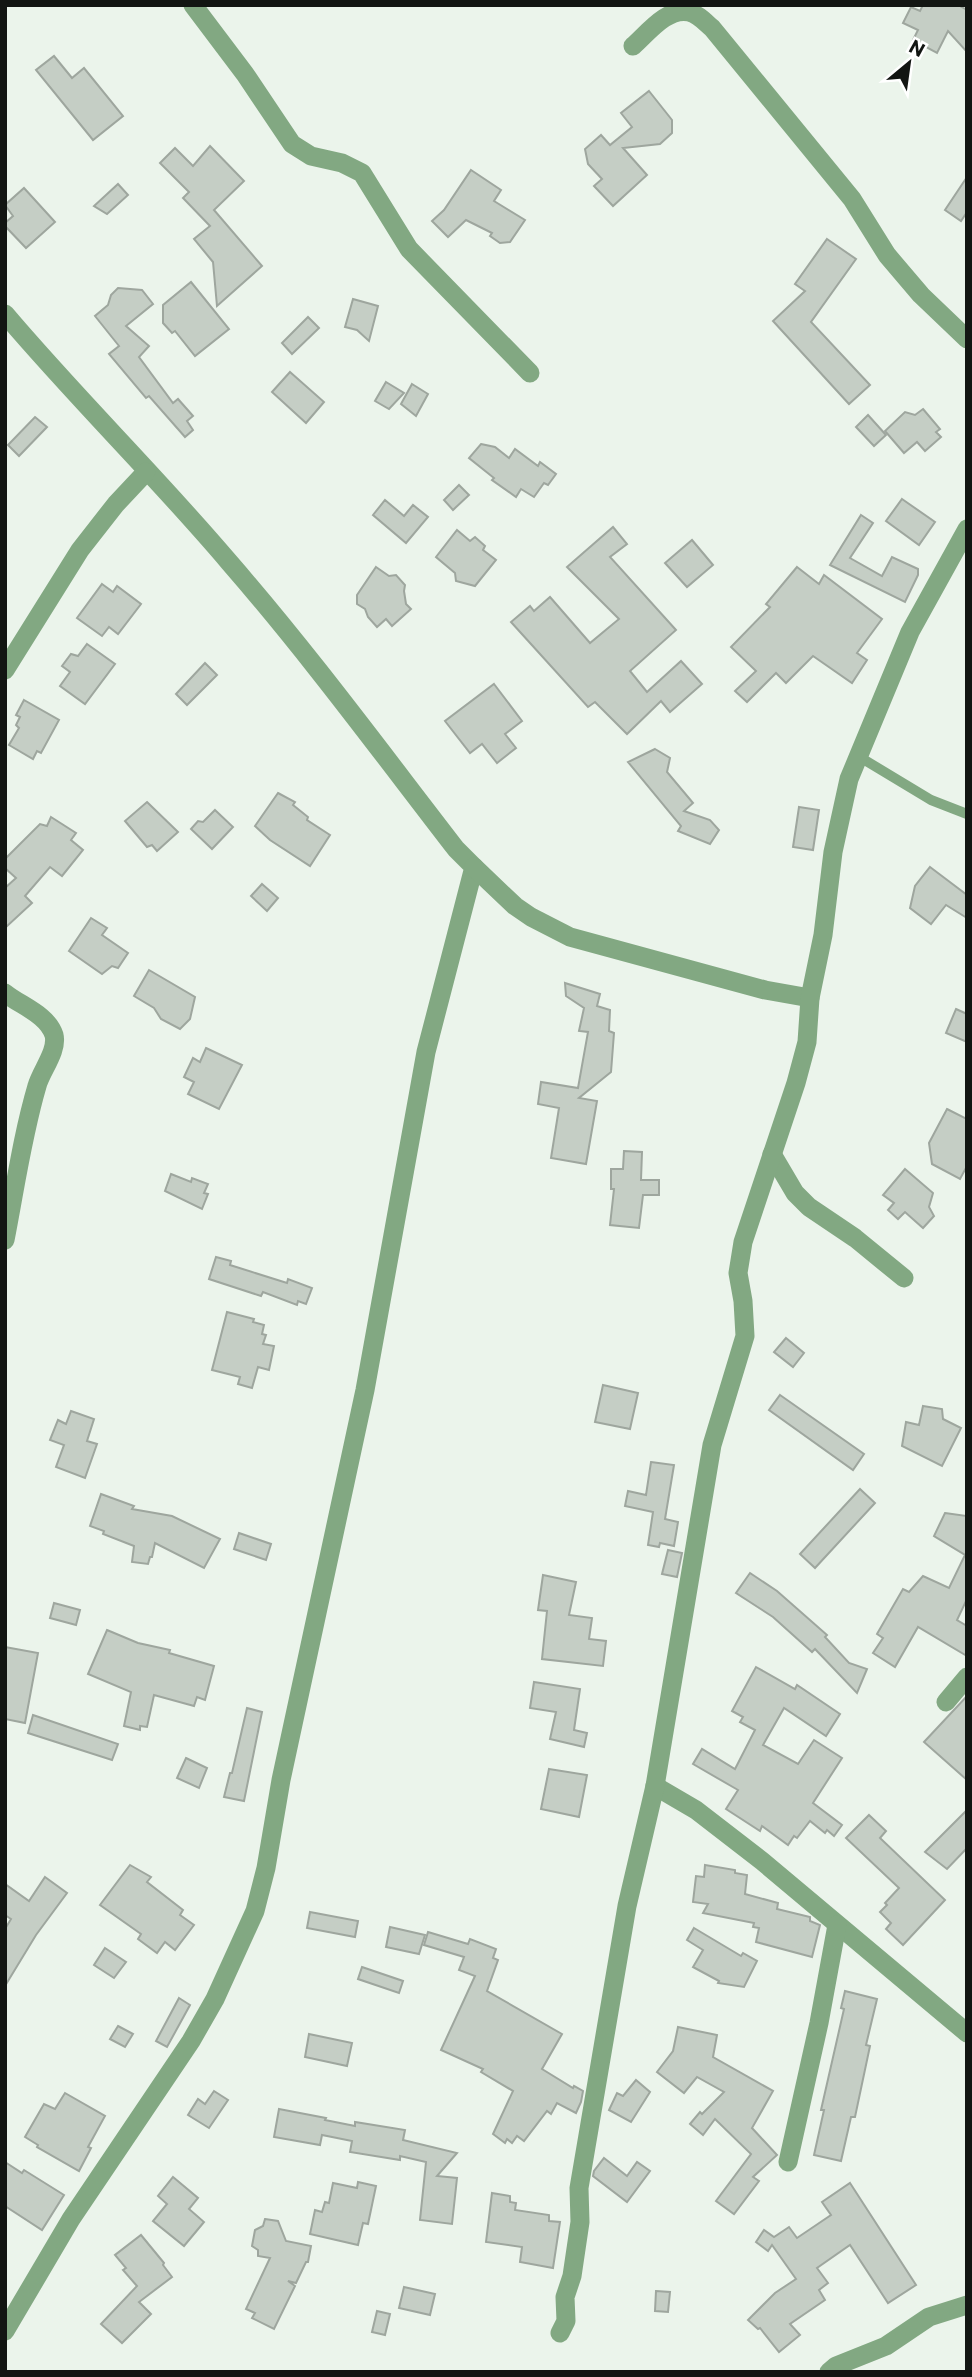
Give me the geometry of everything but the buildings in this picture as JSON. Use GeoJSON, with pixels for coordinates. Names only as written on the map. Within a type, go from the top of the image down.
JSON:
{"type":"FeatureCollection","features":[{"type":"Feature","properties":{"kind":"street"},"geometry":{"type":"LineString","coordinates":[[193,5],[245,74],[292,144],[311,156],[342,163],[362,173],[409,249],[530,373]]}},
{"type":"Feature","properties":{"kind":"street"},"geometry":{"type":"LineString","coordinates":[[633,46],[661,20],[685,11],[697,15],[712,28],[852,199],[887,255],[921,295],[967,339]]}},
{"type":"Feature","properties":{"kind":"street"},"geometry":{"type":"LineString","coordinates":[[5,314],[84,405],[227,559],[292,636],[456,849],[515,906],[539,922],[570,937],[765,990],[810,998]]}},
{"type":"Feature","properties":{"kind":"street"},"geometry":{"type":"LineString","coordinates":[[5,670],[80,550],[146,472]]}},
{"type":"Feature","properties":{"kind":"street"},"geometry":{"type":"LineString","coordinates":[[560,2333],[566,2321],[565,2297],[572,2276],[580,2222],[579,2188],[627,1906],[655,1786],[712,1445],[745,1336],[738,1272],[743,1242],[807,1042],[810,998],[823,935],[833,852],[849,779],[910,632],[967,529]]}},
{"type":"Feature","properties":{"kind":"street"},"geometry":{"type":"LineString","coordinates":[[5,2331],[71,2219],[191,2041],[215,1999],[255,1911],[365,1390],[426,1052],[474,867]]}},
{"type":"Feature","properties":{"kind":"street"},"geometry":{"type":"LineString","coordinates":[[5,993],[46,1021],[55,1044],[38,1081],[28,1115],[5,1240]]}},
{"type":"Feature","properties":{"kind":"street"},"geometry":{"type":"LineString","coordinates":[[772,1154],[795,1193],[809,1207],[904,1278]]}},
{"type":"Feature","properties":{"kind":"street"},"geometry":{"type":"LineString","coordinates":[[946,1702],[967,1677]]}},
{"type":"Feature","properties":{"kind":"street"},"geometry":{"type":"LineString","coordinates":[[655,1786],[696,1810],[762,1861],[967,2033]]}},
{"type":"Feature","properties":{"kind":"street"},"geometry":{"type":"LineString","coordinates":[[788,2162],[808,2076],[837,1925]]}},
{"type":"Feature","properties":{"kind":"street"},"geometry":{"type":"LineString","coordinates":[[829,2372],[835,2366],[886,2346],[929,2317],[967,2305]]}},
{"type":"Feature","properties":{"kind":"lane"},"geometry":{"type":"LineString","coordinates":[[858,756],[930,800],[967,814]]}}]}
